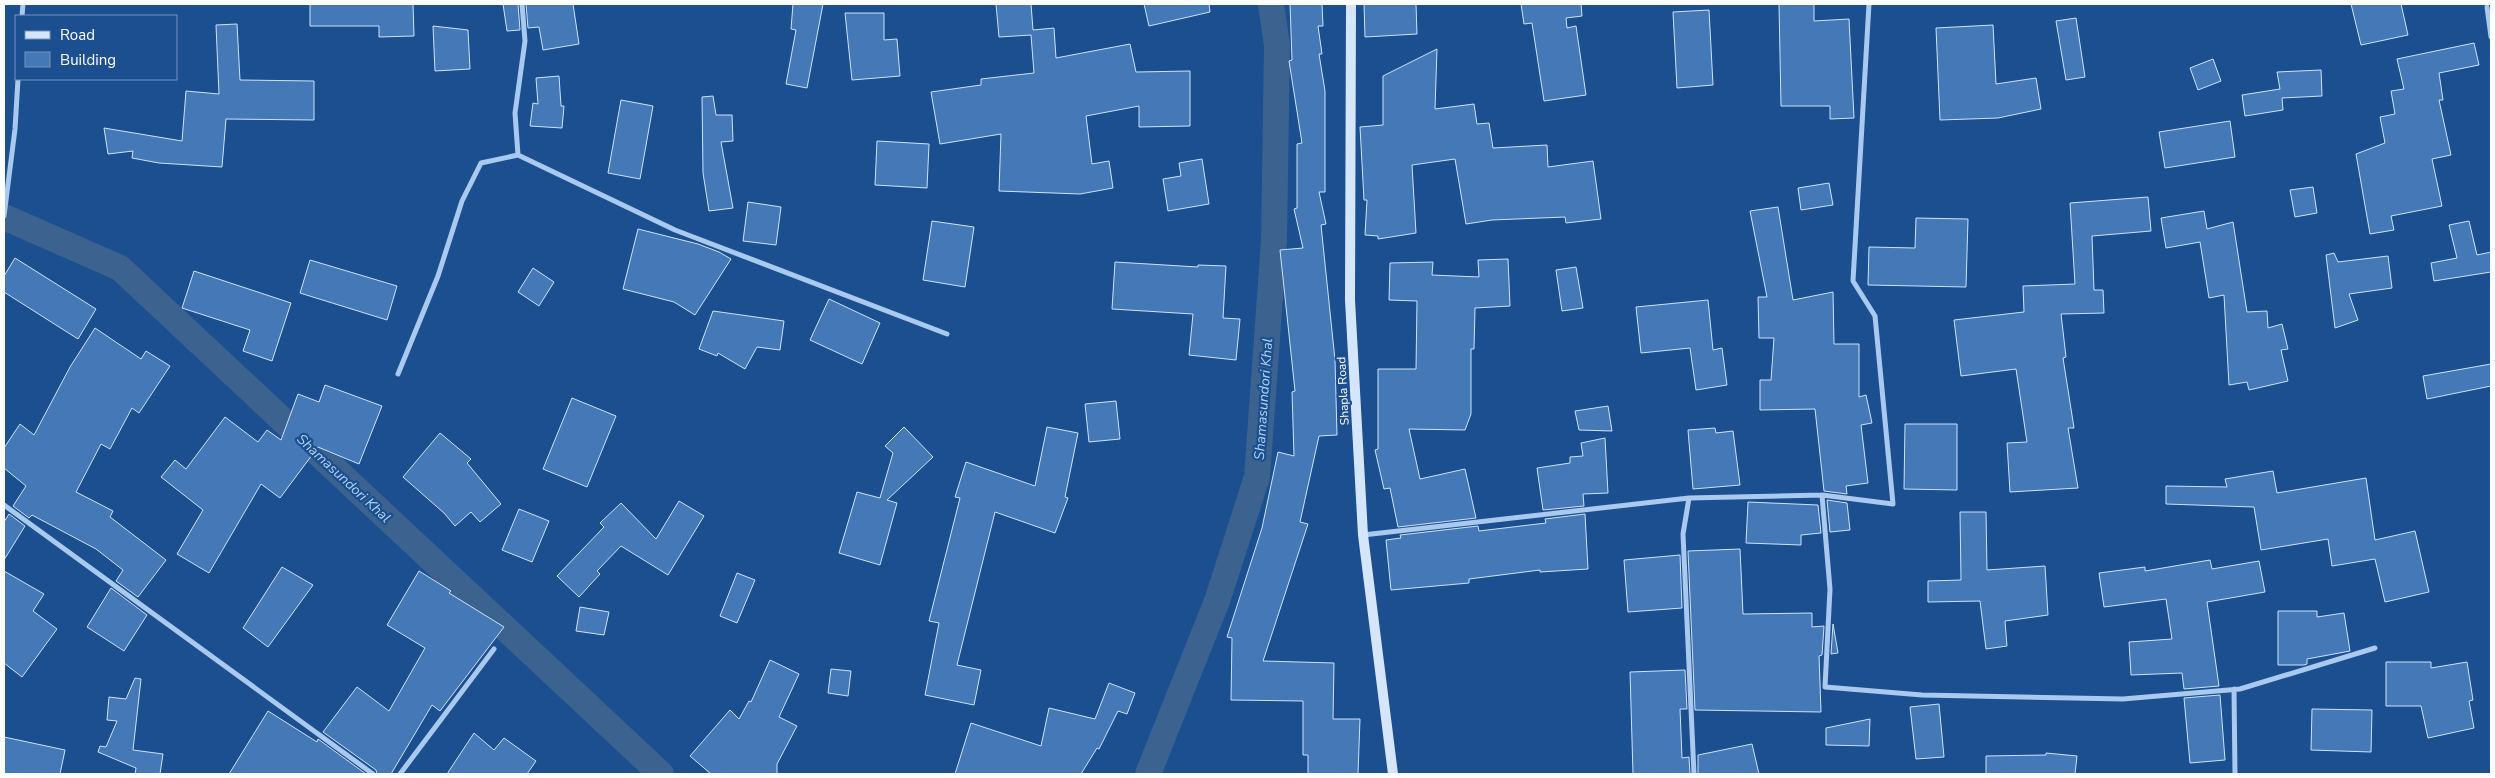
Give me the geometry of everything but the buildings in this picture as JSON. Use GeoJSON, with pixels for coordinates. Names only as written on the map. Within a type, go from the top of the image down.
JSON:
{"type":"FeatureCollection","features":[{"type":"Feature","properties":{"kind":"street"},"geometry":{"type":"LineString","coordinates":[[518,155],[515,113],[525,41],[522,4]]}},
{"type":"Feature","properties":{"kind":"street","name":"Shapla Road"},"geometry":{"type":"LineString","coordinates":[[1351,4],[1350,300],[1363,535],[1394,774]]}},
{"type":"Feature","properties":{"kind":"street"},"geometry":{"type":"LineString","coordinates":[[1363,535],[1689,498],[1822,495],[1893,504],[1875,316],[1853,280],[1869,4]]}},
{"type":"Feature","properties":{"kind":"street"},"geometry":{"type":"LineString","coordinates":[[2487,7],[2491,37]]}},
{"type":"Feature","properties":{"kind":"street"},"geometry":{"type":"LineString","coordinates":[[4,216],[15,129],[18,80]]}},
{"type":"Feature","properties":{"kind":"street"},"geometry":{"type":"LineString","coordinates":[[398,374],[438,276],[462,201],[481,163],[518,155],[675,230],[947,334]]}},
{"type":"Feature","properties":{"kind":"street"},"geometry":{"type":"LineString","coordinates":[[1822,495],[1830,589],[1825,687],[1922,695],[2123,699],[2234,689],[2375,648]]}},
{"type":"Feature","properties":{"kind":"street"},"geometry":{"type":"LineString","coordinates":[[1689,498],[1683,534],[1694,774]]}},
{"type":"Feature","properties":{"kind":"street"},"geometry":{"type":"LineString","coordinates":[[4,506],[372,774]]}},
{"type":"Feature","properties":{"kind":"street"},"geometry":{"type":"LineString","coordinates":[[400,774],[494,649]]}},
{"type":"Feature","properties":{"kind":"street"},"geometry":{"type":"LineString","coordinates":[[2234,689],[2235,774]]}},
{"type":"Feature","properties":{"kind":"waterway","name":"Shamasundori Khal"},"geometry":{"type":"LineString","coordinates":[[1148,774],[1217,601],[1257,477],[1274,241],[1277,45],[1271,4]]}},
{"type":"Feature","properties":{"kind":"waterway","name":"Shamasundori Khal"},"geometry":{"type":"LineString","coordinates":[[4,217],[120,268],[661,774]]}}]}
